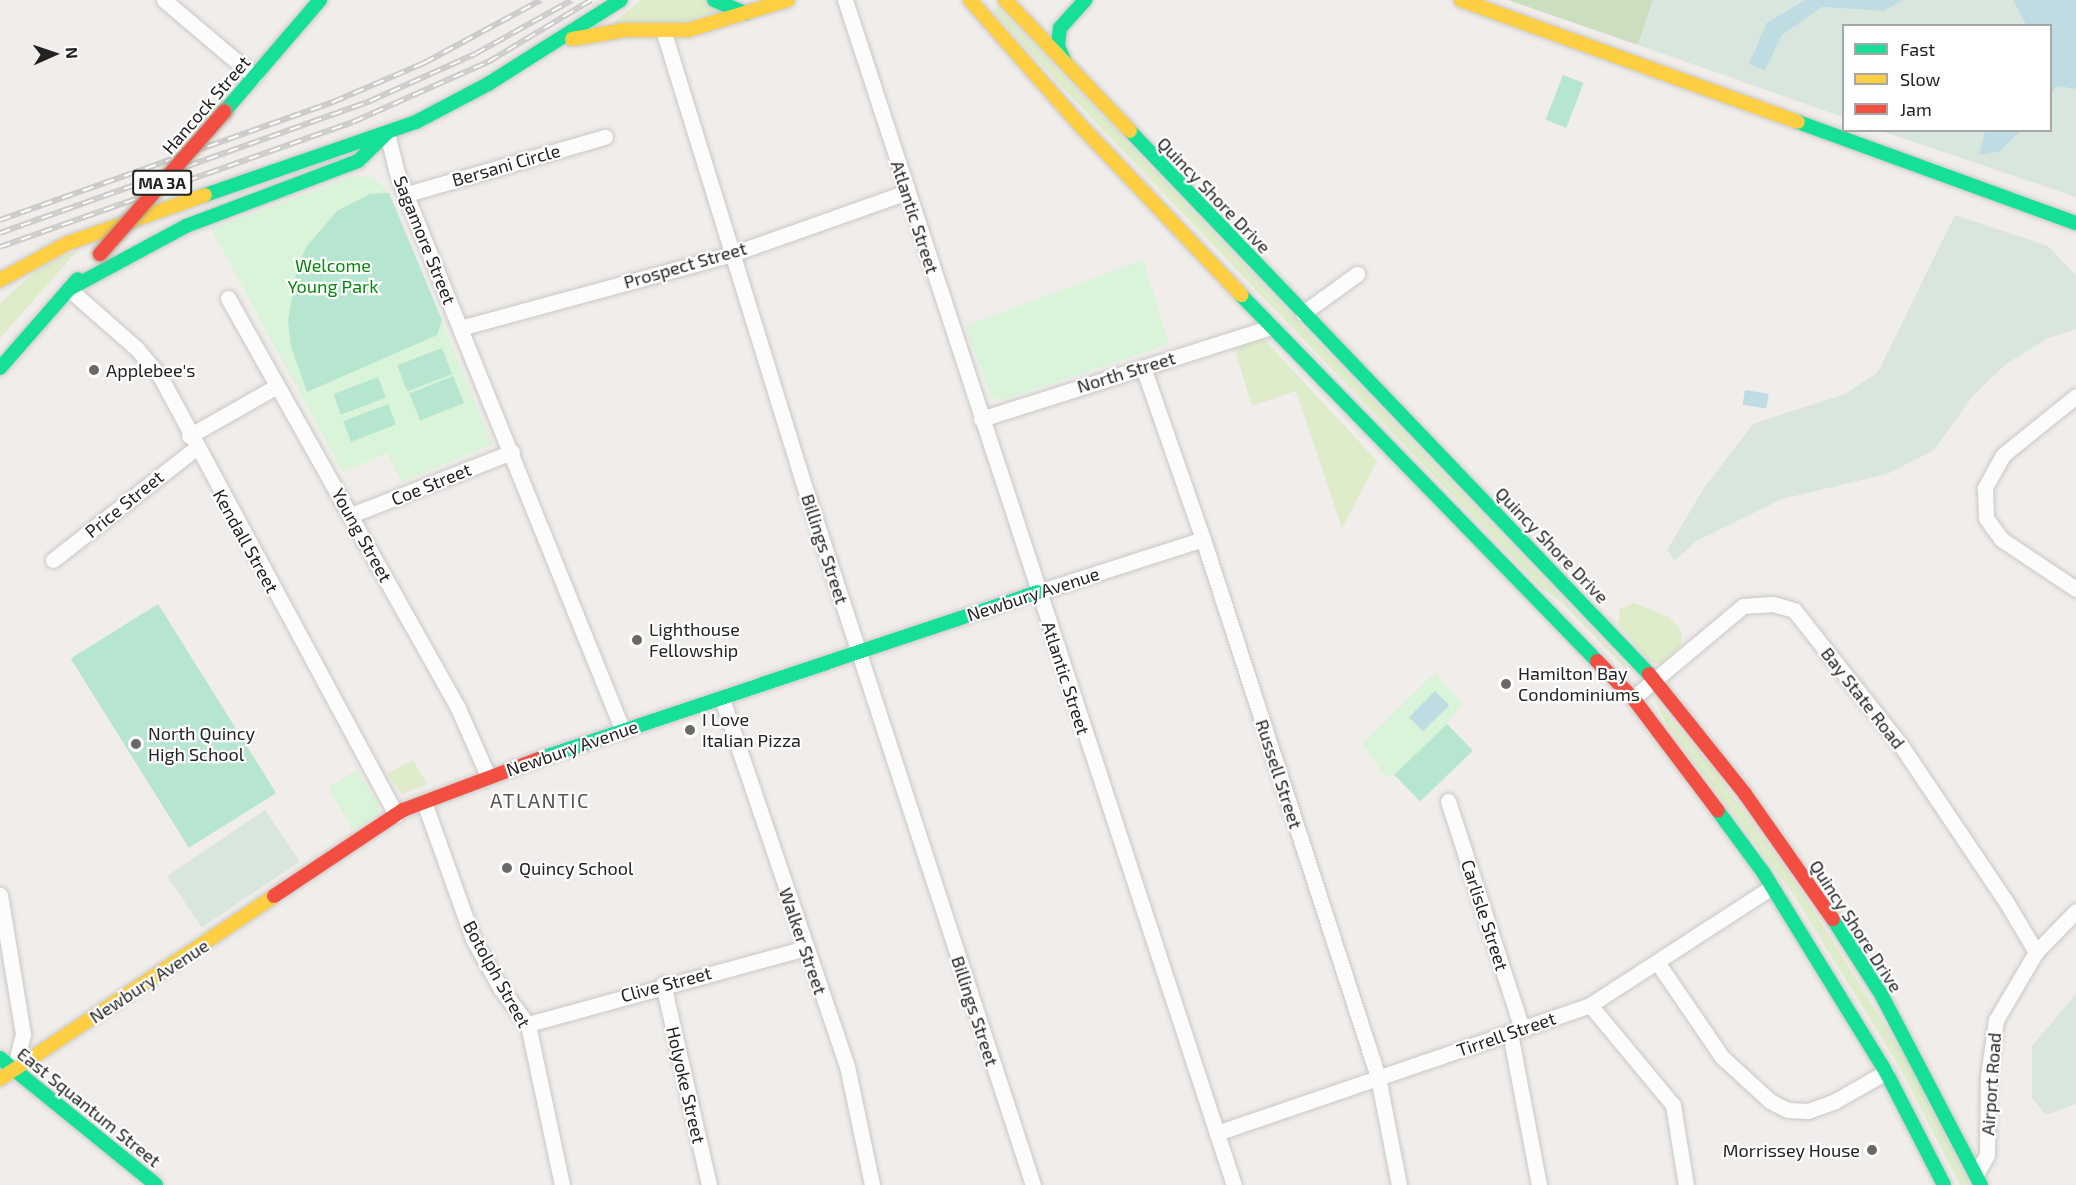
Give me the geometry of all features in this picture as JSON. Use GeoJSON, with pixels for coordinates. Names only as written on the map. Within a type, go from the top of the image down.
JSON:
{"type":"FeatureCollection","features":[{"type":"Feature","properties":{"kind":"main road","name":"Hancock Street"},"geometry":{"type":"LineString","coordinates":[[0,368],[320,0]]}},
{"type":"Feature","properties":{"kind":"main road"},"geometry":{"type":"LineString","coordinates":[[0,280],[68,243],[387,133],[449,106],[556,43],[621,0]]}},
{"type":"Feature","properties":{"kind":"main road"},"geometry":{"type":"LineString","coordinates":[[714,0],[745,13]]}},
{"type":"Feature","properties":{"kind":"main road"},"geometry":{"type":"LineString","coordinates":[[556,43],[625,30],[664,33],[788,0]]}},
{"type":"Feature","properties":{"kind":"main road"},"geometry":{"type":"LineString","coordinates":[[970,0],[1079,124],[1271,327],[1633,698],[1772,887],[1886,1072],[1944,1185]]}},
{"type":"Feature","properties":{"kind":"main road","name":"Quincy Shore Drive"},"geometry":{"type":"LineString","coordinates":[[1005,0],[1067,68],[1654,680],[1745,794],[1817,895],[1881,994],[1979,1180]]}},
{"type":"Feature","properties":{"kind":"main road"},"geometry":{"type":"LineString","coordinates":[[1067,68],[1058,46],[1060,28],[1085,0]]}},
{"type":"Feature","properties":{"kind":"main road"},"geometry":{"type":"LineString","coordinates":[[1461,0],[2076,223]]}},
{"type":"Feature","properties":{"kind":"main road"},"geometry":{"type":"LineString","coordinates":[[69,289],[186,226],[358,161],[387,133]]}},
{"type":"Feature","properties":{"kind":"main road","name":"Newbury Avenue"},"geometry":{"type":"LineString","coordinates":[[0,1079],[396,815],[488,776],[1038,592]]}},
{"type":"Feature","properties":{"kind":"main road","name":"East Squantum Street"},"geometry":{"type":"LineString","coordinates":[[0,1058],[156,1185]]}},
{"type":"Feature","properties":{"kind":"street"},"geometry":{"type":"LineString","coordinates":[[164,0],[254,76]]}},
{"type":"Feature","properties":{"kind":"street","name":"Atlantic Street"},"geometry":{"type":"LineString","coordinates":[[845,0],[1234,1185]]}},
{"type":"Feature","properties":{"kind":"street","name":"Billings Street"},"geometry":{"type":"LineString","coordinates":[[664,33],[732,254],[1030,1184]]}},
{"type":"Feature","properties":{"kind":"street","name":"Sagamore Street"},"geometry":{"type":"LineString","coordinates":[[387,133],[407,194],[623,731]]}},
{"type":"Feature","properties":{"kind":"street","name":"Bersani Circle"},"geometry":{"type":"LineString","coordinates":[[407,194],[605,137]]}},
{"type":"Feature","properties":{"kind":"street","name":"Prospect Street"},"geometry":{"type":"LineString","coordinates":[[460,328],[732,254],[907,192]]}},
{"type":"Feature","properties":{"kind":"street"},"geometry":{"type":"LineString","coordinates":[[1303,313],[1357,274]]}},
{"type":"Feature","properties":{"kind":"street","name":"Kendall Street"},"geometry":{"type":"LineString","coordinates":[[69,289],[151,364],[396,815]]}},
{"type":"Feature","properties":{"kind":"street","name":"Young Street"},"geometry":{"type":"LineString","coordinates":[[228,298],[458,708],[488,776]]}},
{"type":"Feature","properties":{"kind":"street","name":"North Street"},"geometry":{"type":"LineString","coordinates":[[981,419],[1271,327]]}},
{"type":"Feature","properties":{"kind":"street","name":"Russell Street"},"geometry":{"type":"LineString","coordinates":[[1143,367],[1203,539],[1378,1077],[1399,1185]]}},
{"type":"Feature","properties":{"kind":"street"},"geometry":{"type":"LineString","coordinates":[[193,442],[277,386]]}},
{"type":"Feature","properties":{"kind":"street"},"geometry":{"type":"LineString","coordinates":[[2076,396],[2003,455],[1984,488],[1986,518],[2001,539],[2076,589]]}},
{"type":"Feature","properties":{"kind":"street","name":"Price Street"},"geometry":{"type":"LineString","coordinates":[[53,560],[193,442]]}},
{"type":"Feature","properties":{"kind":"street","name":"Coe Street"},"geometry":{"type":"LineString","coordinates":[[351,515],[512,452]]}},
{"type":"Feature","properties":{"kind":"street","name":"Newbury Avenue"},"geometry":{"type":"LineString","coordinates":[[1038,592],[1203,539]]}},
{"type":"Feature","properties":{"kind":"street","name":"Bay State Road"},"geometry":{"type":"LineString","coordinates":[[1633,698],[1743,606],[1773,604],[1794,610],[1900,744],[2006,900],[2036,952]]}},
{"type":"Feature","properties":{"kind":"street","name":"Walker Street"},"geometry":{"type":"LineString","coordinates":[[722,699],[847,1066],[872,1185]]}},
{"type":"Feature","properties":{"kind":"street","name":"Carlisle Street"},"geometry":{"type":"LineString","coordinates":[[1448,801],[1516,1031],[1539,1185]]}},
{"type":"Feature","properties":{"kind":"street","name":"Botolph Street"},"geometry":{"type":"LineString","coordinates":[[424,802],[473,939],[501,989],[528,1024],[562,1185]]}},
{"type":"Feature","properties":{"kind":"street","name":"Tirrell Street"},"geometry":{"type":"LineString","coordinates":[[1216,1133],[1590,1005],[1772,887]]}},
{"type":"Feature","properties":{"kind":"street"},"geometry":{"type":"LineString","coordinates":[[0,895],[23,1034],[14,1070]]}},
{"type":"Feature","properties":{"kind":"street","name":"Airport Road"},"geometry":{"type":"LineString","coordinates":[[1979,1180],[1987,1155],[1988,1076],[1996,1020],[2036,952],[2076,911]]}},
{"type":"Feature","properties":{"kind":"street","name":"Clive Street"},"geometry":{"type":"LineString","coordinates":[[528,1024],[663,984],[805,948]]}},
{"type":"Feature","properties":{"kind":"street"},"geometry":{"type":"LineString","coordinates":[[1657,962],[1722,1057],[1770,1101],[1788,1110],[1808,1111],[1835,1101],[1886,1072]]}},
{"type":"Feature","properties":{"kind":"street","name":"Holyoke Street"},"geometry":{"type":"LineString","coordinates":[[663,984],[709,1185]]}},
{"type":"Feature","properties":{"kind":"street"},"geometry":{"type":"LineString","coordinates":[[1590,1005],[1673,1104],[1686,1185]]}},
{"type":"Feature","properties":{"kind":"green space"},"geometry":{"type":"Polygon","coordinates":[[[642,0],[706,0],[721,11],[688,20],[608,26],[642,0]]]}},
{"type":"Feature","properties":{"kind":"green space"},"geometry":{"type":"Polygon","coordinates":[[[1508,0],[1653,0],[1638,45],[1508,0]]]}},
{"type":"Feature","properties":{"kind":"green space"},"geometry":{"type":"Polygon","coordinates":[[[998,7],[1627,666],[1625,668],[1563,603],[1541,588],[1064,89],[992,11],[998,7]]]}},
{"type":"Feature","properties":{"kind":"green space"},"geometry":{"type":"Polygon","coordinates":[[[1563,75],[1584,83],[1566,128],[1546,120],[1563,75]]]}},
{"type":"Feature","properties":{"kind":"green space","name":"Welcome Young Park"},"geometry":{"type":"Polygon","coordinates":[[[354,176],[373,177],[389,193],[492,444],[402,482],[387,453],[343,472],[211,229],[354,176]]]}},
{"type":"Feature","properties":{"kind":"green space"},"geometry":{"type":"Polygon","coordinates":[[[389,193],[442,320],[437,335],[307,392],[291,346],[288,321],[297,267],[307,246],[337,211],[370,194],[389,193]]]}},
{"type":"Feature","properties":{"kind":"green space"},"geometry":{"type":"Polygon","coordinates":[[[78,250],[0,338],[0,303],[41,267],[78,250]]]}},
{"type":"Feature","properties":{"kind":"green space"},"geometry":{"type":"Polygon","coordinates":[[[1143,260],[1169,344],[1002,400],[992,398],[965,326],[1143,260]]]}},
{"type":"Feature","properties":{"kind":"green space"},"geometry":{"type":"Polygon","coordinates":[[[1263,338],[1377,461],[1342,528],[1296,391],[1252,406],[1234,347],[1263,338]]]}},
{"type":"Feature","properties":{"kind":"green space"},"geometry":{"type":"Polygon","coordinates":[[[442,348],[452,374],[407,391],[397,365],[442,348]]]}},
{"type":"Feature","properties":{"kind":"green space"},"geometry":{"type":"Polygon","coordinates":[[[453,376],[464,403],[420,420],[409,394],[453,376]]]}},
{"type":"Feature","properties":{"kind":"green space"},"geometry":{"type":"Polygon","coordinates":[[[378,377],[386,398],[341,415],[333,394],[378,377]]]}},
{"type":"Feature","properties":{"kind":"green space"},"geometry":{"type":"Polygon","coordinates":[[[388,404],[396,425],[351,442],[343,421],[388,404]]]}},
{"type":"Feature","properties":{"kind":"green space"},"geometry":{"type":"Polygon","coordinates":[[[1634,603],[1669,617],[1682,632],[1681,646],[1661,664],[1650,662],[1618,624],[1620,609],[1634,603]]]}},
{"type":"Feature","properties":{"kind":"green space"},"geometry":{"type":"Polygon","coordinates":[[[158,604],[276,793],[189,848],[71,659],[158,604]]]}},
{"type":"Feature","properties":{"kind":"green space"},"geometry":{"type":"Polygon","coordinates":[[[1435,673],[1462,703],[1447,724],[1473,751],[1420,802],[1394,775],[1386,778],[1363,743],[1435,673]]]}},
{"type":"Feature","properties":{"kind":"green space"},"geometry":{"type":"Polygon","coordinates":[[[1656,701],[1713,769],[1800,889],[1907,1061],[1970,1185],[1960,1185],[1899,1066],[1793,894],[1667,726],[1656,701]]]}},
{"type":"Feature","properties":{"kind":"green space"},"geometry":{"type":"Polygon","coordinates":[[[1447,724],[1473,751],[1420,801],[1394,775],[1447,724]]]}},
{"type":"Feature","properties":{"kind":"green space"},"geometry":{"type":"Polygon","coordinates":[[[413,760],[427,784],[402,794],[387,774],[413,760]]]}},
{"type":"Feature","properties":{"kind":"green space"},"geometry":{"type":"Polygon","coordinates":[[[357,770],[379,806],[378,815],[353,830],[328,787],[357,770]]]}},
{"type":"Feature","properties":{"kind":"shaded area"},"geometry":{"type":"Polygon","coordinates":[[[1653,0],[1805,0],[1766,22],[1782,35],[1822,7],[1884,11],[1903,0],[2013,0],[2025,24],[1842,24],[1842,117],[1638,45],[1653,0]]]}},
{"type":"Feature","properties":{"kind":"shaded area"},"geometry":{"type":"Polygon","coordinates":[[[2057,86],[2076,89],[2076,197],[1884,132],[1985,132],[1979,155],[2015,138],[2020,132],[2052,132],[2052,93],[2057,86]]]}},
{"type":"Feature","properties":{"kind":"shaded area"},"geometry":{"type":"Polygon","coordinates":[[[1955,215],[2048,246],[2076,275],[2076,329],[2048,338],[2006,364],[1972,397],[1934,450],[1887,474],[1782,499],[1696,541],[1675,561],[1667,550],[1704,488],[1753,424],[1845,394],[1878,372],[1955,215]]]}},
{"type":"Feature","properties":{"kind":"shaded area"},"geometry":{"type":"Polygon","coordinates":[[[265,810],[300,861],[202,927],[167,876],[265,810]]]}},
{"type":"Feature","properties":{"kind":"shaded area"},"geometry":{"type":"Polygon","coordinates":[[[2076,994],[2076,1104],[2046,1115],[2032,1098],[2032,1046],[2076,994]]]}},
{"type":"Feature","properties":{"kind":"water"},"geometry":{"type":"Polygon","coordinates":[[[1805,0],[1903,0],[1884,11],[1822,7],[1782,35],[1765,70],[1749,64],[1767,22],[1805,0]]]}},
{"type":"Feature","properties":{"kind":"water"},"geometry":{"type":"Polygon","coordinates":[[[2013,0],[2076,0],[2076,89],[2057,86],[2052,93],[2052,24],[2025,24],[2013,0]]]}},
{"type":"Feature","properties":{"kind":"water"},"geometry":{"type":"Polygon","coordinates":[[[1985,132],[2020,132],[2000,151],[1979,155],[1985,132]]]}},
{"type":"Feature","properties":{"kind":"water"},"geometry":{"type":"Polygon","coordinates":[[[1745,390],[1769,394],[1766,409],[1743,405],[1745,390]]]}},
{"type":"Feature","properties":{"kind":"water"},"geometry":{"type":"Polygon","coordinates":[[[1435,691],[1449,705],[1423,731],[1409,717],[1435,691]]]}},
{"type":"Feature","properties":{"kind":"railway"},"geometry":{"type":"LineString","coordinates":[[0,220],[333,102],[424,63],[541,0]]}},
{"type":"Feature","properties":{"kind":"railway"},"geometry":{"type":"LineString","coordinates":[[0,233],[370,101],[475,54],[572,0]]}},
{"type":"Feature","properties":{"kind":"railway"},"geometry":{"type":"LineString","coordinates":[[0,247],[353,122],[488,62],[591,0]]}},
{"type":"Feature","properties":{"kind":"traffic: fast"},"geometry":{"type":"LineString","coordinates":[[224,112],[320,0]]}},
{"type":"Feature","properties":{"kind":"traffic: fast"},"geometry":{"type":"LineString","coordinates":[[205,195],[416,122],[488,84],[621,0]]}},
{"type":"Feature","properties":{"kind":"traffic: fast"},"geometry":{"type":"LineString","coordinates":[[714,0],[745,13]]}},
{"type":"Feature","properties":{"kind":"traffic: fast"},"geometry":{"type":"LineString","coordinates":[[1065,62],[1058,46],[1060,28],[1085,0]]}},
{"type":"Feature","properties":{"kind":"traffic: fast"},"geometry":{"type":"LineString","coordinates":[[1798,122],[2076,223]]}},
{"type":"Feature","properties":{"kind":"traffic: fast"},"geometry":{"type":"LineString","coordinates":[[1130,131],[1649,674]]}},
{"type":"Feature","properties":{"kind":"traffic: fast"},"geometry":{"type":"LineString","coordinates":[[69,289],[186,226],[358,161],[387,133]]}},
{"type":"Feature","properties":{"kind":"traffic: fast"},"geometry":{"type":"LineString","coordinates":[[0,368],[78,279]]}},
{"type":"Feature","properties":{"kind":"traffic: fast"},"geometry":{"type":"LineString","coordinates":[[1241,295],[1597,661]]}},
{"type":"Feature","properties":{"kind":"traffic: fast"},"geometry":{"type":"LineString","coordinates":[[539,759],[1038,592]]}},
{"type":"Feature","properties":{"kind":"traffic: fast"},"geometry":{"type":"LineString","coordinates":[[1718,811],[1763,872],[1886,1072],[1944,1185]]}},
{"type":"Feature","properties":{"kind":"traffic: fast"},"geometry":{"type":"LineString","coordinates":[[1833,919],[1881,994],[1981,1185]]}},
{"type":"Feature","properties":{"kind":"traffic: fast"},"geometry":{"type":"LineString","coordinates":[[0,1058],[156,1185]]}},
{"type":"Feature","properties":{"kind":"traffic: slow"},"geometry":{"type":"LineString","coordinates":[[572,39],[625,30],[688,30],[788,0]]}},
{"type":"Feature","properties":{"kind":"traffic: slow"},"geometry":{"type":"LineString","coordinates":[[970,0],[1079,124],[1241,295]]}},
{"type":"Feature","properties":{"kind":"traffic: slow"},"geometry":{"type":"LineString","coordinates":[[1005,0],[1130,131]]}},
{"type":"Feature","properties":{"kind":"traffic: slow"},"geometry":{"type":"LineString","coordinates":[[1461,0],[1798,122]]}},
{"type":"Feature","properties":{"kind":"traffic: slow"},"geometry":{"type":"LineString","coordinates":[[0,280],[68,243],[205,195]]}},
{"type":"Feature","properties":{"kind":"traffic: slow"},"geometry":{"type":"LineString","coordinates":[[0,1079],[274,896]]}},
{"type":"Feature","properties":{"kind":"traffic: jam"},"geometry":{"type":"LineString","coordinates":[[100,254],[224,112]]}},
{"type":"Feature","properties":{"kind":"traffic: jam"},"geometry":{"type":"LineString","coordinates":[[1597,661],[1633,698],[1718,811]]}},
{"type":"Feature","properties":{"kind":"traffic: jam"},"geometry":{"type":"LineString","coordinates":[[1649,674],[1745,794],[1833,919]]}},
{"type":"Feature","properties":{"kind":"traffic: jam"},"geometry":{"type":"LineString","coordinates":[[274,896],[403,810],[539,759]]}},
{"type":"Feature","properties":{"kind":"place","name":"Applebee's"},"geometry":{"type":"Point","coordinates":[94,370]}},
{"type":"Feature","properties":{"kind":"place","name":"Lighthouse Fellowship"},"geometry":{"type":"Point","coordinates":[637,640]}},
{"type":"Feature","properties":{"kind":"place","name":"Hamilton Bay Condominiums"},"geometry":{"type":"Point","coordinates":[1506,684]}},
{"type":"Feature","properties":{"kind":"place","name":"I Love Italian Pizza"},"geometry":{"type":"Point","coordinates":[690,730]}},
{"type":"Feature","properties":{"kind":"place","name":"North Quincy High School"},"geometry":{"type":"Point","coordinates":[136,744]}},
{"type":"Feature","properties":{"kind":"place","name":"Quincy School"},"geometry":{"type":"Point","coordinates":[507,868]}},
{"type":"Feature","properties":{"kind":"place","name":"Morrissey House"},"geometry":{"type":"Point","coordinates":[1872,1150]}},
{"type":"Feature","properties":{"kind":"district","name":"ATLANTIC"},"geometry":{"type":"Point","coordinates":[540,800]}}]}
